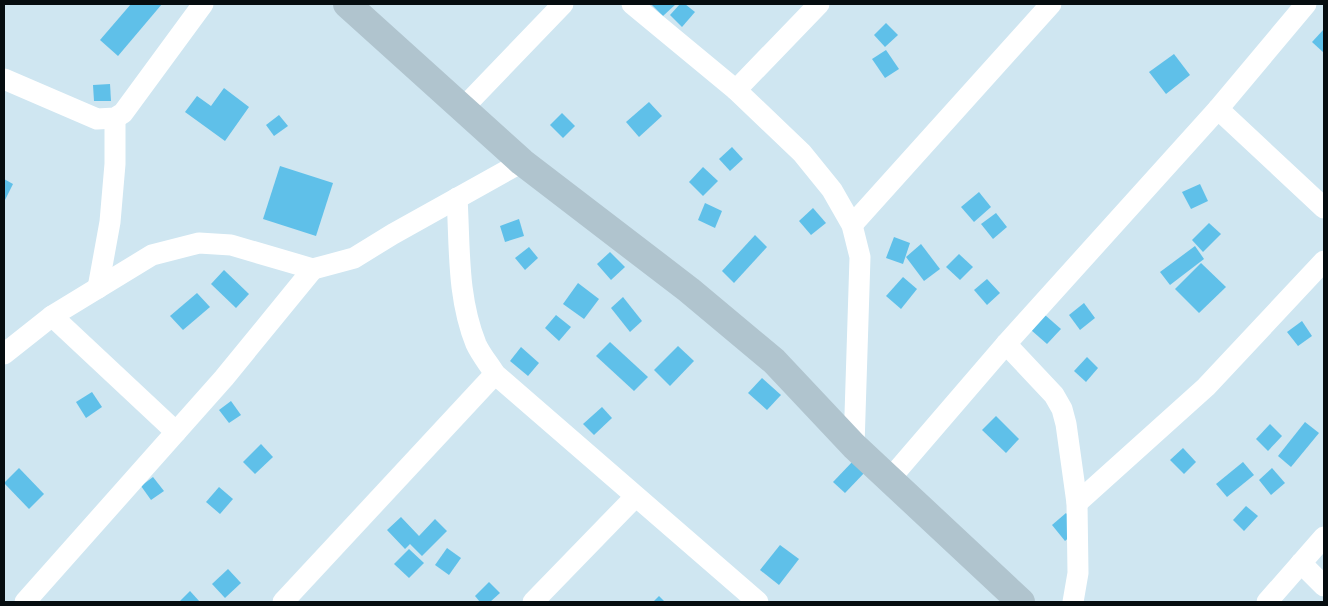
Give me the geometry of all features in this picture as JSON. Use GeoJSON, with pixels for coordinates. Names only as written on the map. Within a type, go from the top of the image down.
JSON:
{"type":"FeatureCollection","features":[{"type":"Feature","properties":{"kind":"street"},"geometry":{"type":"LineString","coordinates":[[4,79],[97,119],[114,118],[124,113],[203,4]]}},
{"type":"Feature","properties":{"kind":"street"},"geometry":{"type":"LineString","coordinates":[[347,4],[522,162],[689,290],[774,361],[854,446],[1021,602]]}},
{"type":"Feature","properties":{"kind":"street"},"geometry":{"type":"LineString","coordinates":[[462,108],[562,4]]}},
{"type":"Feature","properties":{"kind":"street"},"geometry":{"type":"LineString","coordinates":[[632,4],[736,90],[802,153],[832,190],[852,225],[860,257],[854,446]]}},
{"type":"Feature","properties":{"kind":"street"},"geometry":{"type":"LineString","coordinates":[[736,90],[819,4]]}},
{"type":"Feature","properties":{"kind":"street"},"geometry":{"type":"LineString","coordinates":[[852,225],[1051,4]]}},
{"type":"Feature","properties":{"kind":"street"},"geometry":{"type":"LineString","coordinates":[[889,480],[1006,344],[1218,109],[1306,4]]}},
{"type":"Feature","properties":{"kind":"street"},"geometry":{"type":"LineString","coordinates":[[1218,109],[1324,208]]}},
{"type":"Feature","properties":{"kind":"street"},"geometry":{"type":"LineString","coordinates":[[98,288],[110,222],[115,164],[114,118]]}},
{"type":"Feature","properties":{"kind":"street"},"geometry":{"type":"LineString","coordinates":[[4,354],[52,316],[152,255],[199,243],[230,245],[282,262],[313,269],[354,258],[522,162]]}},
{"type":"Feature","properties":{"kind":"street"},"geometry":{"type":"LineString","coordinates":[[457,198],[459,272],[465,311],[477,346],[495,374],[758,602]]}},
{"type":"Feature","properties":{"kind":"street"},"geometry":{"type":"LineString","coordinates":[[1076,503],[1206,387],[1324,261]]}},
{"type":"Feature","properties":{"kind":"street"},"geometry":{"type":"LineString","coordinates":[[25,602],[224,378],[313,269]]}},
{"type":"Feature","properties":{"kind":"street"},"geometry":{"type":"LineString","coordinates":[[52,316],[176,432]]}},
{"type":"Feature","properties":{"kind":"street"},"geometry":{"type":"LineString","coordinates":[[1006,344],[1054,395],[1062,409],[1066,424],[1076,503],[1078,573],[1073,602]]}},
{"type":"Feature","properties":{"kind":"street"},"geometry":{"type":"LineString","coordinates":[[283,602],[495,374]]}},
{"type":"Feature","properties":{"kind":"street"},"geometry":{"type":"LineString","coordinates":[[533,602],[635,497]]}},
{"type":"Feature","properties":{"kind":"street"},"geometry":{"type":"LineString","coordinates":[[1267,602],[1324,537]]}},
{"type":"Feature","properties":{"kind":"street"},"geometry":{"type":"LineString","coordinates":[[1301,563],[1324,586]]}},
{"type":"Feature","properties":{"kind":"building"},"geometry":{"type":"Polygon","coordinates":[[[131,4],[162,4],[118,56],[100,40],[131,4]]]}},
{"type":"Feature","properties":{"kind":"building"},"geometry":{"type":"Polygon","coordinates":[[[651,4],[676,4],[663,16],[651,4]]]}},
{"type":"Feature","properties":{"kind":"building"},"geometry":{"type":"Polygon","coordinates":[[[680,4],[685,4],[695,12],[682,27],[670,15],[680,4]]]}},
{"type":"Feature","properties":{"kind":"building"},"geometry":{"type":"Polygon","coordinates":[[[886,23],[898,35],[885,47],[874,35],[886,23]]]}},
{"type":"Feature","properties":{"kind":"building"},"geometry":{"type":"Polygon","coordinates":[[[1324,29],[1324,53],[1312,42],[1324,29]]]}},
{"type":"Feature","properties":{"kind":"building"},"geometry":{"type":"Polygon","coordinates":[[[886,50],[899,69],[885,78],[872,59],[886,50]]]}},
{"type":"Feature","properties":{"kind":"building"},"geometry":{"type":"Polygon","coordinates":[[[1174,54],[1190,75],[1166,94],[1149,72],[1174,54]]]}},
{"type":"Feature","properties":{"kind":"building"},"geometry":{"type":"Polygon","coordinates":[[[110,84],[111,101],[94,101],[93,85],[110,84]]]}},
{"type":"Feature","properties":{"kind":"building"},"geometry":{"type":"Polygon","coordinates":[[[224,88],[249,107],[225,141],[185,112],[197,96],[211,106],[224,88]]]}},
{"type":"Feature","properties":{"kind":"building"},"geometry":{"type":"Polygon","coordinates":[[[649,102],[662,116],[639,137],[626,122],[649,102]]]}},
{"type":"Feature","properties":{"kind":"building"},"geometry":{"type":"Polygon","coordinates":[[[562,113],[575,126],[563,138],[550,125],[562,113]]]}},
{"type":"Feature","properties":{"kind":"building"},"geometry":{"type":"Polygon","coordinates":[[[279,115],[288,126],[274,136],[266,125],[279,115]]]}},
{"type":"Feature","properties":{"kind":"building"},"geometry":{"type":"Polygon","coordinates":[[[732,147],[743,159],[730,171],[719,159],[732,147]]]}},
{"type":"Feature","properties":{"kind":"building"},"geometry":{"type":"Polygon","coordinates":[[[280,166],[333,183],[316,236],[263,219],[280,166]]]}},
{"type":"Feature","properties":{"kind":"building"},"geometry":{"type":"Polygon","coordinates":[[[703,167],[718,181],[703,196],[689,182],[703,167]]]}},
{"type":"Feature","properties":{"kind":"building"},"geometry":{"type":"Polygon","coordinates":[[[4,179],[13,184],[4,202],[4,179]]]}},
{"type":"Feature","properties":{"kind":"building"},"geometry":{"type":"Polygon","coordinates":[[[1200,184],[1208,201],[1191,209],[1182,192],[1200,184]]]}},
{"type":"Feature","properties":{"kind":"building"},"geometry":{"type":"Polygon","coordinates":[[[979,192],[991,207],[974,222],[961,207],[979,192]]]}},
{"type":"Feature","properties":{"kind":"building"},"geometry":{"type":"Polygon","coordinates":[[[705,203],[722,211],[715,228],[698,220],[705,203]]]}},
{"type":"Feature","properties":{"kind":"building"},"geometry":{"type":"Polygon","coordinates":[[[813,208],[826,223],[811,235],[799,221],[813,208]]]}},
{"type":"Feature","properties":{"kind":"building"},"geometry":{"type":"Polygon","coordinates":[[[996,213],[1007,227],[993,239],[981,224],[996,213]]]}},
{"type":"Feature","properties":{"kind":"building"},"geometry":{"type":"Polygon","coordinates":[[[519,219],[524,236],[505,242],[500,226],[519,219]]]}},
{"type":"Feature","properties":{"kind":"building"},"geometry":{"type":"Polygon","coordinates":[[[1209,223],[1221,234],[1203,252],[1192,240],[1209,223]]]}},
{"type":"Feature","properties":{"kind":"building"},"geometry":{"type":"Polygon","coordinates":[[[755,235],[767,247],[734,283],[722,271],[755,235]]]}},
{"type":"Feature","properties":{"kind":"building"},"geometry":{"type":"Polygon","coordinates":[[[894,237],[910,243],[903,264],[886,258],[894,237]]]}},
{"type":"Feature","properties":{"kind":"building"},"geometry":{"type":"Polygon","coordinates":[[[921,244],[940,269],[924,281],[906,257],[921,244]]]}},
{"type":"Feature","properties":{"kind":"building"},"geometry":{"type":"Polygon","coordinates":[[[1195,246],[1204,259],[1170,285],[1160,272],[1195,246]]]}},
{"type":"Feature","properties":{"kind":"building"},"geometry":{"type":"Polygon","coordinates":[[[529,247],[538,258],[525,270],[515,258],[529,247]]]}},
{"type":"Feature","properties":{"kind":"building"},"geometry":{"type":"Polygon","coordinates":[[[610,252],[625,267],[611,280],[597,264],[610,252]]]}},
{"type":"Feature","properties":{"kind":"building"},"geometry":{"type":"Polygon","coordinates":[[[959,254],[973,267],[960,280],[946,267],[959,254]]]}},
{"type":"Feature","properties":{"kind":"building"},"geometry":{"type":"Polygon","coordinates":[[[1201,263],[1226,287],[1199,313],[1175,289],[1201,263]]]}},
{"type":"Feature","properties":{"kind":"building"},"geometry":{"type":"Polygon","coordinates":[[[224,270],[249,294],[236,308],[211,284],[224,270]]]}},
{"type":"Feature","properties":{"kind":"building"},"geometry":{"type":"Polygon","coordinates":[[[903,277],[917,289],[901,309],[886,296],[903,277]]]}},
{"type":"Feature","properties":{"kind":"building"},"geometry":{"type":"Polygon","coordinates":[[[987,279],[1000,293],[987,305],[974,290],[987,279]]]}},
{"type":"Feature","properties":{"kind":"building"},"geometry":{"type":"Polygon","coordinates":[[[578,283],[599,299],[584,319],[563,304],[578,283]]]}},
{"type":"Feature","properties":{"kind":"building"},"geometry":{"type":"Polygon","coordinates":[[[197,293],[210,307],[183,330],[170,316],[197,293]]]}},
{"type":"Feature","properties":{"kind":"building"},"geometry":{"type":"Polygon","coordinates":[[[623,297],[642,321],[630,332],[611,308],[623,297]]]}},
{"type":"Feature","properties":{"kind":"building"},"geometry":{"type":"Polygon","coordinates":[[[1084,303],[1095,318],[1080,330],[1069,315],[1084,303]]]}},
{"type":"Feature","properties":{"kind":"building"},"geometry":{"type":"Polygon","coordinates":[[[556,315],[571,327],[559,341],[545,328],[556,315]]]}},
{"type":"Feature","properties":{"kind":"building"},"geometry":{"type":"Polygon","coordinates":[[[1045,315],[1061,329],[1047,344],[1031,330],[1045,315]]]}},
{"type":"Feature","properties":{"kind":"building"},"geometry":{"type":"Polygon","coordinates":[[[1302,321],[1312,336],[1298,346],[1287,332],[1302,321]]]}},
{"type":"Feature","properties":{"kind":"building"},"geometry":{"type":"Polygon","coordinates":[[[610,342],[648,377],[634,391],[596,356],[610,342]]]}},
{"type":"Feature","properties":{"kind":"building"},"geometry":{"type":"Polygon","coordinates":[[[678,346],[694,361],[670,386],[654,370],[678,346]]]}},
{"type":"Feature","properties":{"kind":"building"},"geometry":{"type":"Polygon","coordinates":[[[521,347],[539,363],[528,376],[510,361],[521,347]]]}},
{"type":"Feature","properties":{"kind":"building"},"geometry":{"type":"Polygon","coordinates":[[[1087,357],[1098,368],[1086,382],[1074,371],[1087,357]]]}},
{"type":"Feature","properties":{"kind":"building"},"geometry":{"type":"Polygon","coordinates":[[[762,378],[781,395],[767,410],[748,393],[762,378]]]}},
{"type":"Feature","properties":{"kind":"building"},"geometry":{"type":"Polygon","coordinates":[[[92,392],[102,407],[86,418],[76,402],[92,392]]]}},
{"type":"Feature","properties":{"kind":"building"},"geometry":{"type":"Polygon","coordinates":[[[231,401],[241,415],[229,423],[219,410],[231,401]]]}},
{"type":"Feature","properties":{"kind":"building"},"geometry":{"type":"Polygon","coordinates":[[[602,407],[612,418],[594,435],[583,424],[602,407]]]}},
{"type":"Feature","properties":{"kind":"building"},"geometry":{"type":"Polygon","coordinates":[[[996,416],[1019,439],[1006,453],[982,430],[996,416]]]}},
{"type":"Feature","properties":{"kind":"building"},"geometry":{"type":"Polygon","coordinates":[[[1305,422],[1319,433],[1291,467],[1278,456],[1305,422]]]}},
{"type":"Feature","properties":{"kind":"building"},"geometry":{"type":"Polygon","coordinates":[[[1270,424],[1282,436],[1268,451],[1256,439],[1270,424]]]}},
{"type":"Feature","properties":{"kind":"building"},"geometry":{"type":"Polygon","coordinates":[[[261,444],[273,457],[255,474],[243,462],[261,444]]]}},
{"type":"Feature","properties":{"kind":"building"},"geometry":{"type":"Polygon","coordinates":[[[1183,448],[1196,462],[1184,474],[1170,460],[1183,448]]]}},
{"type":"Feature","properties":{"kind":"building"},"geometry":{"type":"Polygon","coordinates":[[[855,459],[867,470],[845,493],[833,482],[855,459]]]}},
{"type":"Feature","properties":{"kind":"building"},"geometry":{"type":"Polygon","coordinates":[[[1243,462],[1254,475],[1227,497],[1216,484],[1243,462]]]}},
{"type":"Feature","properties":{"kind":"building"},"geometry":{"type":"Polygon","coordinates":[[[19,468],[44,494],[29,509],[4,483],[19,468]]]}},
{"type":"Feature","properties":{"kind":"building"},"geometry":{"type":"Polygon","coordinates":[[[1272,468],[1285,483],[1271,495],[1259,480],[1272,468]]]}},
{"type":"Feature","properties":{"kind":"building"},"geometry":{"type":"Polygon","coordinates":[[[153,477],[164,491],[151,500],[141,486],[153,477]]]}},
{"type":"Feature","properties":{"kind":"building"},"geometry":{"type":"Polygon","coordinates":[[[219,487],[233,499],[220,514],[206,502],[219,487]]]}},
{"type":"Feature","properties":{"kind":"building"},"geometry":{"type":"Polygon","coordinates":[[[1246,506],[1258,516],[1244,531],[1233,520],[1246,506]]]}},
{"type":"Feature","properties":{"kind":"building"},"geometry":{"type":"Polygon","coordinates":[[[1066,513],[1080,528],[1065,541],[1052,525],[1066,513]]]}},
{"type":"Feature","properties":{"kind":"building"},"geometry":{"type":"Polygon","coordinates":[[[401,517],[419,536],[435,519],[447,531],[422,556],[410,544],[405,549],[387,530],[401,517]]]}},
{"type":"Feature","properties":{"kind":"building"},"geometry":{"type":"Polygon","coordinates":[[[780,545],[799,559],[779,585],[760,570],[780,545]]]}},
{"type":"Feature","properties":{"kind":"building"},"geometry":{"type":"Polygon","coordinates":[[[447,548],[461,558],[449,575],[435,565],[447,548]]]}},
{"type":"Feature","properties":{"kind":"building"},"geometry":{"type":"Polygon","coordinates":[[[409,549],[424,563],[409,578],[394,564],[409,549]]]}},
{"type":"Feature","properties":{"kind":"building"},"geometry":{"type":"Polygon","coordinates":[[[228,569],[241,583],[225,598],[212,584],[228,569]]]}},
{"type":"Feature","properties":{"kind":"building"},"geometry":{"type":"Polygon","coordinates":[[[489,582],[500,593],[490,602],[480,602],[475,596],[489,582]]]}},
{"type":"Feature","properties":{"kind":"building"},"geometry":{"type":"Polygon","coordinates":[[[190,591],[200,602],[179,602],[190,591]]]}},
{"type":"Feature","properties":{"kind":"building"},"geometry":{"type":"Polygon","coordinates":[[[659,596],[665,602],[653,602],[659,596]]]}}]}
